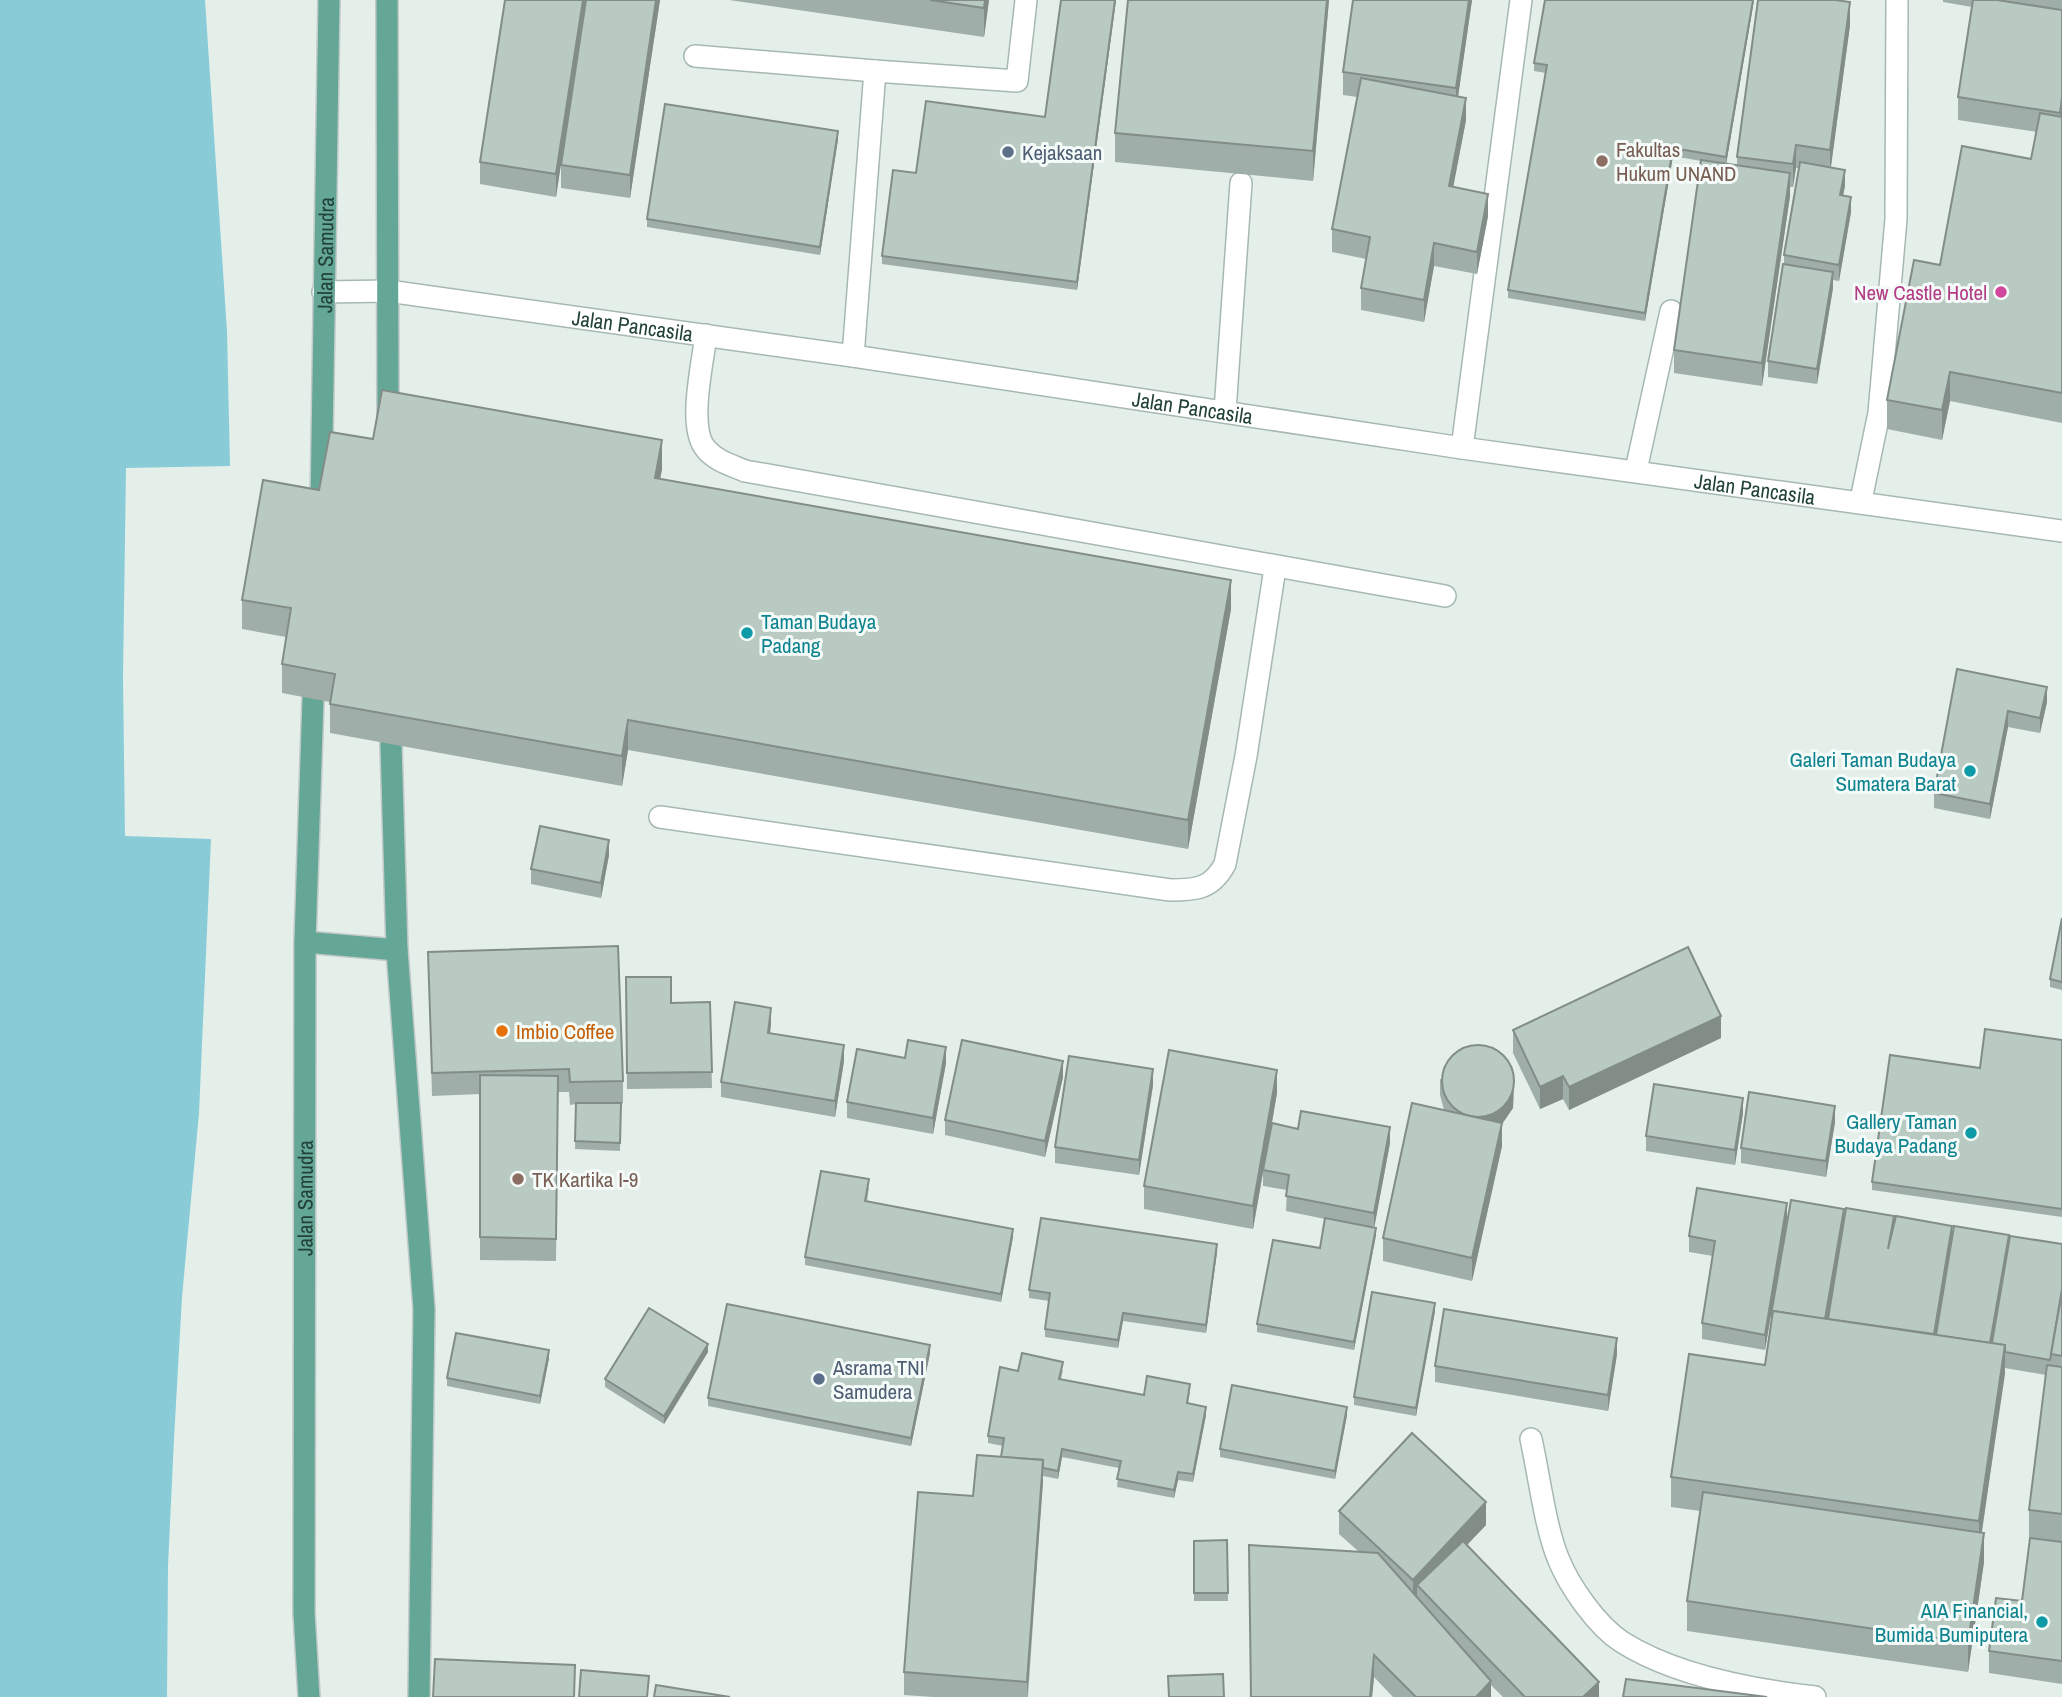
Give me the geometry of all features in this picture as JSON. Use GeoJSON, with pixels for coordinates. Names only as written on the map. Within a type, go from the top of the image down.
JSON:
{"type":"FeatureCollection","features":[{"type":"Feature","properties":{"kind":"main road","name":"Jalan Samudra"},"geometry":{"type":"LineString","coordinates":[[321,509],[329,0]]}},
{"type":"Feature","properties":{"kind":"main road"},"geometry":{"type":"LineString","coordinates":[[387,0],[388,420]]}},
{"type":"Feature","properties":{"kind":"main road","name":"Jalan Samudra"},"geometry":{"type":"LineString","coordinates":[[309,1697],[304,1613],[305,942],[313,699]]}},
{"type":"Feature","properties":{"kind":"main road"},"geometry":{"type":"LineString","coordinates":[[391,744],[397,950],[424,1309],[419,1697]]}},
{"type":"Feature","properties":{"kind":"main road"},"geometry":{"type":"LineString","coordinates":[[305,942],[397,950]]}},
{"type":"Feature","properties":{"kind":"street"},"geometry":{"type":"LineString","coordinates":[[695,56],[1017,81],[1026,0]]}},
{"type":"Feature","properties":{"kind":"street"},"geometry":{"type":"LineString","coordinates":[[1462,448],[1521,0]]}},
{"type":"Feature","properties":{"kind":"street"},"geometry":{"type":"LineString","coordinates":[[1861,500],[1879,413],[1896,219],[1897,0]]}},
{"type":"Feature","properties":{"kind":"street"},"geometry":{"type":"LineString","coordinates":[[853,356],[875,71]]}},
{"type":"Feature","properties":{"kind":"street"},"geometry":{"type":"LineString","coordinates":[[1225,411],[1241,183]]}},
{"type":"Feature","properties":{"kind":"street","name":"Jalan Pancasila"},"geometry":{"type":"LineString","coordinates":[[323,292],[388,291],[853,356],[1462,448],[1861,500],[2062,531]]}},
{"type":"Feature","properties":{"kind":"street"},"geometry":{"type":"LineString","coordinates":[[1636,470],[1671,311]]}},
{"type":"Feature","properties":{"kind":"street"},"geometry":{"type":"LineString","coordinates":[[706,335],[698,399],[699,437],[706,449],[721,461],[745,471],[1275,568],[1445,596]]}},
{"type":"Feature","properties":{"kind":"street"},"geometry":{"type":"LineString","coordinates":[[660,817],[1170,890],[1192,890],[1207,886],[1217,878],[1225,864],[1246,756],[1275,568]]}},
{"type":"Feature","properties":{"kind":"street"},"geometry":{"type":"LineString","coordinates":[[1531,1439],[1557,1558],[1579,1599],[1620,1641],[1663,1663],[1773,1692],[1815,1697]]}},
{"type":"Feature","properties":{"kind":"water"},"geometry":{"type":"Polygon","coordinates":[[[0,0],[205,0],[227,331],[230,466],[126,468],[123,677],[125,836],[211,839],[199,1113],[182,1297],[174,1439],[168,1566],[167,1697],[0,1697],[0,0]]]}},
{"type":"Feature","properties":{"kind":"building"},"geometry":{"type":"Polygon","coordinates":[[[505,0],[583,0],[556,174],[480,162],[505,0]]]}},
{"type":"Feature","properties":{"kind":"building"},"geometry":{"type":"Polygon","coordinates":[[[586,0],[656,0],[630,175],[561,165],[586,0]]]}},
{"type":"Feature","properties":{"kind":"building"},"geometry":{"type":"Polygon","coordinates":[[[930,0],[985,0],[984,8],[930,0]]]}},
{"type":"Feature","properties":{"kind":"building","name":"Kejaksaan"},"geometry":{"type":"Polygon","coordinates":[[[1061,0],[1115,0],[1077,282],[882,256],[893,170],[916,173],[926,101],[1045,117],[1061,0]]]}},
{"type":"Feature","properties":{"kind":"building"},"geometry":{"type":"Polygon","coordinates":[[[1128,0],[1327,0],[1313,151],[1115,133],[1128,0]]]}},
{"type":"Feature","properties":{"kind":"building"},"geometry":{"type":"Polygon","coordinates":[[[1353,0],[1469,0],[1456,88],[1343,72],[1353,0]]]}},
{"type":"Feature","properties":{"kind":"building","name":"Fakultas Hukum UNAND"},"geometry":{"type":"Polygon","coordinates":[[[1545,0],[1753,0],[1726,157],[1673,148],[1645,313],[1508,290],[1547,65],[1534,63],[1545,0]]]}},
{"type":"Feature","properties":{"kind":"building"},"geometry":{"type":"Polygon","coordinates":[[[1758,0],[1850,2],[1830,150],[1796,145],[1793,164],[1737,157],[1758,0]]]}},
{"type":"Feature","properties":{"kind":"building"},"geometry":{"type":"Polygon","coordinates":[[[1973,0],[1997,0],[2062,10],[2060,113],[1958,97],[1973,0]]]}},
{"type":"Feature","properties":{"kind":"building"},"geometry":{"type":"Polygon","coordinates":[[[1361,78],[1466,98],[1449,186],[1488,194],[1477,252],[1434,243],[1424,300],[1361,288],[1370,237],[1332,229],[1361,78]]]}},
{"type":"Feature","properties":{"kind":"building"},"geometry":{"type":"Polygon","coordinates":[[[665,104],[838,131],[820,247],[647,219],[665,104]]]}},
{"type":"Feature","properties":{"kind":"building","name":"New Castle Hotel"},"geometry":{"type":"Polygon","coordinates":[[[2040,113],[2062,117],[2062,393],[1950,372],[1942,410],[1887,400],[1914,260],[1940,265],[1962,146],[2031,159],[2040,113]]]}},
{"type":"Feature","properties":{"kind":"building"},"geometry":{"type":"Polygon","coordinates":[[[1701,160],[1790,173],[1762,363],[1674,350],[1701,160]]]}},
{"type":"Feature","properties":{"kind":"building"},"geometry":{"type":"Polygon","coordinates":[[[1800,162],[1845,170],[1840,195],[1851,197],[1839,265],[1784,255],[1800,162]]]}},
{"type":"Feature","properties":{"kind":"building"},"geometry":{"type":"Polygon","coordinates":[[[1783,264],[1833,272],[1817,369],[1768,361],[1783,264]]]}},
{"type":"Feature","properties":{"kind":"building","name":"Taman Budaya Padang"},"geometry":{"type":"Polygon","coordinates":[[[382,390],[662,440],[655,478],[1231,580],[1188,820],[628,720],[622,756],[330,704],[335,674],[282,664],[291,608],[242,600],[263,480],[319,490],[330,432],[373,439],[382,390]]]}},
{"type":"Feature","properties":{"kind":"building","name":"Galeri Taman Budaya Sumatera Barat"},"geometry":{"type":"Polygon","coordinates":[[[1957,669],[2047,687],[2040,718],[2008,711],[1990,804],[1934,793],[1957,669]]]}},
{"type":"Feature","properties":{"kind":"building"},"geometry":{"type":"Polygon","coordinates":[[[540,826],[609,840],[601,883],[531,869],[540,826]]]}},
{"type":"Feature","properties":{"kind":"building"},"geometry":{"type":"Polygon","coordinates":[[[2062,918],[2062,982],[2050,979],[2062,918]]]}},
{"type":"Feature","properties":{"kind":"building"},"geometry":{"type":"Polygon","coordinates":[[[618,946],[623,1081],[570,1082],[569,1069],[432,1073],[428,952],[618,946]]]}},
{"type":"Feature","properties":{"kind":"building"},"geometry":{"type":"Polygon","coordinates":[[[1688,947],[1721,1016],[1569,1087],[1563,1076],[1540,1087],[1513,1030],[1688,947]]]}},
{"type":"Feature","properties":{"kind":"building"},"geometry":{"type":"Polygon","coordinates":[[[626,977],[671,977],[671,1003],[710,1002],[712,1072],[627,1073],[626,977]]]}},
{"type":"Feature","properties":{"kind":"building"},"geometry":{"type":"Polygon","coordinates":[[[735,1002],[771,1008],[768,1033],[844,1045],[835,1101],[721,1082],[735,1002]]]}},
{"type":"Feature","properties":{"kind":"building","name":"Gallery Taman Budaya Padang"},"geometry":{"type":"Polygon","coordinates":[[[1985,1029],[2062,1040],[2062,1209],[1872,1182],[1890,1055],[1980,1068],[1985,1029]]]}},
{"type":"Feature","properties":{"kind":"building"},"geometry":{"type":"Polygon","coordinates":[[[908,1040],[946,1047],[933,1118],[847,1102],[857,1049],[905,1058],[908,1040]]]}},
{"type":"Feature","properties":{"kind":"building"},"geometry":{"type":"Polygon","coordinates":[[[962,1040],[1063,1061],[1045,1141],[945,1120],[962,1040]]]}},
{"type":"Feature","properties":{"kind":"building"},"geometry":{"type":"Polygon","coordinates":[[[1478,1045],[1492,1048],[1504,1055],[1511,1067],[1514,1081],[1511,1095],[1504,1107],[1492,1114],[1478,1117],[1464,1114],[1452,1107],[1445,1095],[1442,1081],[1445,1067],[1452,1055],[1464,1048],[1478,1045]]]}},
{"type":"Feature","properties":{"kind":"building"},"geometry":{"type":"Polygon","coordinates":[[[1169,1050],[1277,1070],[1253,1206],[1144,1186],[1169,1050]]]}},
{"type":"Feature","properties":{"kind":"building"},"geometry":{"type":"Polygon","coordinates":[[[1069,1056],[1153,1069],[1139,1160],[1055,1147],[1069,1056]]]}},
{"type":"Feature","properties":{"kind":"building","name":"TK Kartika I-9"},"geometry":{"type":"Polygon","coordinates":[[[480,1075],[558,1076],[556,1239],[480,1237],[480,1075]]]}},
{"type":"Feature","properties":{"kind":"building"},"geometry":{"type":"Polygon","coordinates":[[[1654,1084],[1743,1098],[1735,1150],[1646,1136],[1654,1084]]]}},
{"type":"Feature","properties":{"kind":"building"},"geometry":{"type":"Polygon","coordinates":[[[1749,1092],[1835,1106],[1826,1161],[1741,1148],[1749,1092]]]}},
{"type":"Feature","properties":{"kind":"building","name":"TK Kartika I-9"},"geometry":{"type":"Polygon","coordinates":[[[576,1103],[621,1103],[620,1143],[575,1141],[576,1103]]]}},
{"type":"Feature","properties":{"kind":"building"},"geometry":{"type":"Polygon","coordinates":[[[1412,1103],[1502,1123],[1472,1258],[1383,1238],[1412,1103]]]}},
{"type":"Feature","properties":{"kind":"building"},"geometry":{"type":"Polygon","coordinates":[[[1301,1111],[1390,1127],[1374,1213],[1286,1196],[1289,1175],[1263,1170],[1272,1123],[1298,1129],[1301,1111]]]}},
{"type":"Feature","properties":{"kind":"building"},"geometry":{"type":"Polygon","coordinates":[[[821,1171],[869,1179],[865,1201],[1013,1229],[1001,1294],[805,1257],[821,1171]]]}},
{"type":"Feature","properties":{"kind":"building"},"geometry":{"type":"Polygon","coordinates":[[[1697,1188],[1787,1203],[1765,1335],[1702,1323],[1715,1241],[1689,1236],[1697,1188]]]}},
{"type":"Feature","properties":{"kind":"building"},"geometry":{"type":"Polygon","coordinates":[[[1791,1200],[1844,1209],[1825,1319],[1773,1311],[1771,1315],[1791,1200]]]}},
{"type":"Feature","properties":{"kind":"building"},"geometry":{"type":"Polygon","coordinates":[[[1846,1208],[1894,1216],[1888,1249],[1896,1216],[1952,1226],[1934,1334],[1828,1319],[1846,1208]]]}},
{"type":"Feature","properties":{"kind":"building"},"geometry":{"type":"Polygon","coordinates":[[[1041,1218],[1217,1244],[1206,1325],[1123,1313],[1118,1340],[1045,1329],[1050,1293],[1029,1290],[1041,1218]]]}},
{"type":"Feature","properties":{"kind":"building"},"geometry":{"type":"Polygon","coordinates":[[[1325,1218],[1376,1228],[1354,1342],[1257,1324],[1273,1240],[1320,1248],[1325,1218]]]}},
{"type":"Feature","properties":{"kind":"building"},"geometry":{"type":"Polygon","coordinates":[[[1954,1226],[2009,1235],[1990,1343],[1936,1335],[1954,1226]]]}},
{"type":"Feature","properties":{"kind":"building"},"geometry":{"type":"Polygon","coordinates":[[[2010,1236],[2062,1244],[2062,1289],[2050,1360],[2005,1352],[2005,1345],[1992,1343],[2010,1236]]]}},
{"type":"Feature","properties":{"kind":"building"},"geometry":{"type":"Polygon","coordinates":[[[1372,1292],[1435,1303],[1416,1408],[1354,1397],[1372,1292]]]}},
{"type":"Feature","properties":{"kind":"building"},"geometry":{"type":"Polygon","coordinates":[[[2062,1292],[2062,1356],[2051,1354],[2062,1292]]]}},
{"type":"Feature","properties":{"kind":"building","name":"Asrama TNI Samudera"},"geometry":{"type":"Polygon","coordinates":[[[727,1304],[930,1345],[911,1438],[708,1398],[727,1304]]]}},
{"type":"Feature","properties":{"kind":"building"},"geometry":{"type":"Polygon","coordinates":[[[649,1308],[708,1344],[664,1416],[605,1379],[649,1308]]]}},
{"type":"Feature","properties":{"kind":"building"},"geometry":{"type":"Polygon","coordinates":[[[1444,1309],[1617,1338],[1608,1395],[1435,1366],[1444,1309]]]}},
{"type":"Feature","properties":{"kind":"building"},"geometry":{"type":"Polygon","coordinates":[[[1773,1311],[2005,1345],[1979,1521],[1671,1477],[1689,1354],[1765,1365],[1773,1311]]]}},
{"type":"Feature","properties":{"kind":"building"},"geometry":{"type":"Polygon","coordinates":[[[456,1333],[549,1350],[540,1396],[447,1378],[456,1333]]]}},
{"type":"Feature","properties":{"kind":"building"},"geometry":{"type":"Polygon","coordinates":[[[1022,1353],[1063,1362],[1059,1379],[1144,1395],[1147,1376],[1190,1384],[1187,1403],[1206,1407],[1193,1474],[1178,1472],[1174,1490],[1117,1479],[1121,1461],[1062,1449],[1058,1471],[1043,1468],[1043,1460],[1001,1457],[1004,1438],[988,1436],[1000,1367],[1018,1371],[1022,1353]]]}},
{"type":"Feature","properties":{"kind":"building"},"geometry":{"type":"Polygon","coordinates":[[[2047,1365],[2062,1367],[2062,1514],[2029,1510],[2047,1365]]]}},
{"type":"Feature","properties":{"kind":"building"},"geometry":{"type":"Polygon","coordinates":[[[1232,1385],[1347,1407],[1335,1471],[1220,1449],[1232,1385]]]}},
{"type":"Feature","properties":{"kind":"building"},"geometry":{"type":"Polygon","coordinates":[[[1412,1433],[1486,1502],[1413,1580],[1339,1511],[1412,1433]]]}},
{"type":"Feature","properties":{"kind":"building"},"geometry":{"type":"Polygon","coordinates":[[[977,1455],[1043,1460],[1027,1682],[904,1672],[918,1492],[973,1496],[977,1455]]]}},
{"type":"Feature","properties":{"kind":"building"},"geometry":{"type":"Polygon","coordinates":[[[1703,1492],[1984,1533],[1968,1643],[1687,1601],[1703,1492]]]}},
{"type":"Feature","properties":{"kind":"building","name":"AIA Financial, Bumida Bumiputera"},"geometry":{"type":"Polygon","coordinates":[[[2030,1538],[2062,1542],[2062,1661],[1989,1651],[1996,1598],[2022,1601],[2030,1538]]]}},
{"type":"Feature","properties":{"kind":"building"},"geometry":{"type":"Polygon","coordinates":[[[1227,1540],[1228,1593],[1194,1593],[1194,1541],[1227,1540]]]}},
{"type":"Feature","properties":{"kind":"building"},"geometry":{"type":"Polygon","coordinates":[[[1463,1541],[1599,1682],[1583,1697],[1525,1697],[1417,1585],[1463,1541]]]}},
{"type":"Feature","properties":{"kind":"building"},"geometry":{"type":"Polygon","coordinates":[[[1249,1545],[1378,1553],[1491,1681],[1476,1697],[1416,1697],[1374,1655],[1370,1697],[1251,1697],[1249,1545]]]}},
{"type":"Feature","properties":{"kind":"building"},"geometry":{"type":"Polygon","coordinates":[[[435,1659],[575,1665],[574,1697],[433,1697],[435,1659]]]}},
{"type":"Feature","properties":{"kind":"building"},"geometry":{"type":"Polygon","coordinates":[[[581,1670],[649,1676],[647,1697],[579,1697],[581,1670]]]}},
{"type":"Feature","properties":{"kind":"building"},"geometry":{"type":"Polygon","coordinates":[[[1223,1674],[1224,1697],[1169,1697],[1168,1676],[1223,1674]]]}},
{"type":"Feature","properties":{"kind":"building"},"geometry":{"type":"Polygon","coordinates":[[[1626,1679],[1767,1697],[1623,1697],[1626,1679]]]}},
{"type":"Feature","properties":{"kind":"building"},"geometry":{"type":"Polygon","coordinates":[[[656,1685],[730,1697],[654,1697],[656,1685]]]}},
{"type":"Feature","properties":{"kind":"place","name":"Kejaksaan"},"geometry":{"type":"Point","coordinates":[1008,152]}},
{"type":"Feature","properties":{"kind":"place","name":"Fakultas Hukum UNAND"},"geometry":{"type":"Point","coordinates":[1602,161]}},
{"type":"Feature","properties":{"kind":"place","name":"New Castle Hotel"},"geometry":{"type":"Point","coordinates":[2001,292]}},
{"type":"Feature","properties":{"kind":"place","name":"Taman Budaya Padang"},"geometry":{"type":"Point","coordinates":[747,633]}},
{"type":"Feature","properties":{"kind":"place","name":"Galeri Taman Budaya Sumatera Barat"},"geometry":{"type":"Point","coordinates":[1970,771]}},
{"type":"Feature","properties":{"kind":"place","name":"Imbio Coffee"},"geometry":{"type":"Point","coordinates":[502,1031]}},
{"type":"Feature","properties":{"kind":"place","name":"Gallery Taman Budaya Padang"},"geometry":{"type":"Point","coordinates":[1971,1133]}},
{"type":"Feature","properties":{"kind":"place","name":"TK Kartika I-9"},"geometry":{"type":"Point","coordinates":[518,1179]}},
{"type":"Feature","properties":{"kind":"place","name":"Asrama TNI Samudera"},"geometry":{"type":"Point","coordinates":[819,1379]}},
{"type":"Feature","properties":{"kind":"place","name":"AIA Financial, Bumida Bumiputera"},"geometry":{"type":"Point","coordinates":[2042,1622]}}]}
